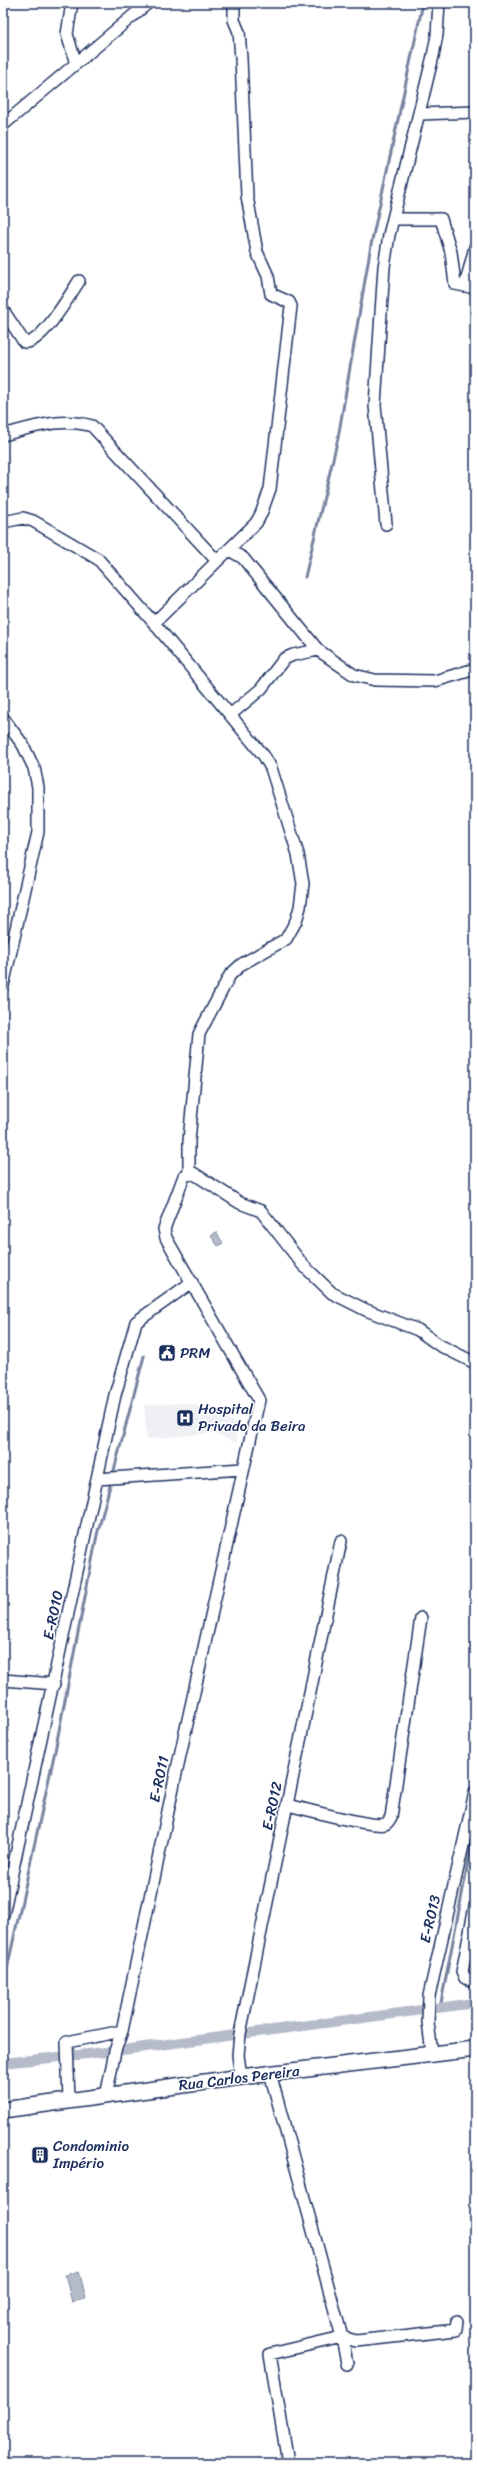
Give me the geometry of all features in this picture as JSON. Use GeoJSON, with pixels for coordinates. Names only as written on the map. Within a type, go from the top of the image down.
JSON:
{"type":"FeatureCollection","features":[{"type":"Feature","properties":{"kind":"street"},"geometry":{"type":"LineString","coordinates":[[72,3],[67,34],[76,64]]}},
{"type":"Feature","properties":{"kind":"street"},"geometry":{"type":"LineString","coordinates":[[3,125],[148,3]]}},
{"type":"Feature","properties":{"kind":"street"},"geometry":{"type":"LineString","coordinates":[[154,623],[229,550],[238,538],[258,519],[270,489],[291,306],[289,302],[271,294],[268,276],[257,252],[247,196],[242,58],[239,32],[234,20],[234,3]]}},
{"type":"Feature","properties":{"kind":"street"},"geometry":{"type":"LineString","coordinates":[[386,524],[375,405],[384,267],[437,36],[439,3]]}},
{"type":"Feature","properties":{"kind":"street"},"geometry":{"type":"LineString","coordinates":[[420,114],[475,112]]}},
{"type":"Feature","properties":{"kind":"street"},"geometry":{"type":"LineString","coordinates":[[394,219],[441,219],[451,252],[455,284],[470,287],[475,247]]}},
{"type":"Feature","properties":{"kind":"street"},"geometry":{"type":"LineString","coordinates":[[3,310],[19,337],[24,342],[33,342],[41,335],[79,281]]}},
{"type":"Feature","properties":{"kind":"street"},"geometry":{"type":"LineString","coordinates":[[3,435],[52,422],[71,422],[92,426],[217,561]]}},
{"type":"Feature","properties":{"kind":"street"},"geometry":{"type":"LineString","coordinates":[[3,522],[24,518],[33,521],[98,560],[154,623],[264,756],[271,768],[298,854],[303,884],[296,921],[286,939],[242,964],[230,975],[199,1034],[189,1141],[189,1173],[198,1176],[240,1203],[261,1211],[303,1265],[332,1293],[366,1310],[418,1330],[439,1345],[475,1363]]}},
{"type":"Feature","properties":{"kind":"street"},"geometry":{"type":"LineString","coordinates":[[238,538],[243,558]]}},
{"type":"Feature","properties":{"kind":"street"},"geometry":{"type":"LineString","coordinates":[[229,550],[243,558],[318,650],[354,676],[374,680],[435,681],[475,669]]}},
{"type":"Feature","properties":{"kind":"street"},"geometry":{"type":"LineString","coordinates":[[230,715],[261,689],[284,659],[293,655],[318,650]]}},
{"type":"Feature","properties":{"kind":"street"},"geometry":{"type":"LineString","coordinates":[[3,718],[23,745],[34,768],[38,787],[38,832],[3,984]]}},
{"type":"Feature","properties":{"kind":"street","name":"E-R011"},"geometry":{"type":"LineString","coordinates":[[106,2096],[115,2051],[122,2031],[242,1469],[259,1400],[166,1238],[164,1229],[184,1176],[189,1173]]}},
{"type":"Feature","properties":{"kind":"street","name":"E-R010"},"geometry":{"type":"LineString","coordinates":[[3,1915],[97,1479],[116,1395],[136,1322],[192,1282]]}},
{"type":"Feature","properties":{"kind":"street"},"geometry":{"type":"LineString","coordinates":[[97,1479],[242,1469]]}},
{"type":"Feature","properties":{"kind":"street","name":"E-R012"},"geometry":{"type":"LineString","coordinates":[[241,2077],[238,2055],[240,2034],[341,1541]]}},
{"type":"Feature","properties":{"kind":"street"},"geometry":{"type":"LineString","coordinates":[[288,1805],[370,1823],[384,1825],[388,1822],[391,1817],[421,1618]]}},
{"type":"Feature","properties":{"kind":"street"},"geometry":{"type":"LineString","coordinates":[[3,1680],[54,1684]]}},
{"type":"Feature","properties":{"kind":"street","name":"E-R013"},"geometry":{"type":"LineString","coordinates":[[432,2054],[428,2022],[429,1996],[475,1792]]}},
{"type":"Feature","properties":{"kind":"street"},"geometry":{"type":"LineString","coordinates":[[475,1906],[462,1972],[465,1978],[475,1981]]}},
{"type":"Feature","properties":{"kind":"street"},"geometry":{"type":"LineString","coordinates":[[69,2101],[67,2042],[122,2031]]}},
{"type":"Feature","properties":{"kind":"street","name":"Rua Carlos Pereira"},"geometry":{"type":"LineString","coordinates":[[3,2110],[270,2073],[475,2049]]}},
{"type":"Feature","properties":{"kind":"street"},"geometry":{"type":"LineString","coordinates":[[270,2073],[342,2337],[347,2364]]}},
{"type":"Feature","properties":{"kind":"street"},"geometry":{"type":"LineString","coordinates":[[288,2463],[270,2354],[342,2337],[356,2341],[456,2330],[457,2321]]}},
{"type":"Feature","properties":{"kind":"shaded area","name":"Hospital Privado da Beira"},"geometry":{"type":"Polygon","coordinates":[[[185,1403],[214,1409],[214,1413],[236,1423],[237,1443],[213,1433],[147,1439],[144,1405],[185,1403]]]}},
{"type":"Feature","properties":{"kind":"water"},"geometry":{"type":"Polygon","coordinates":[[[216,1232],[223,1243],[218,1246],[211,1236],[216,1232]]]}},
{"type":"Feature","properties":{"kind":"water"},"geometry":{"type":"Polygon","coordinates":[[[79,2271],[86,2298],[72,2302],[65,2275],[79,2271]]]}},
{"type":"Feature","properties":{"kind":"waterway"},"geometry":{"type":"LineString","coordinates":[[305,577],[338,438],[371,245],[423,3]]}},
{"type":"Feature","properties":{"kind":"waterway"},"geometry":{"type":"LineString","coordinates":[[3,1987],[55,1751],[97,1535],[144,1356]]}},
{"type":"Feature","properties":{"kind":"waterway"},"geometry":{"type":"LineString","coordinates":[[440,2008],[475,1827]]}},
{"type":"Feature","properties":{"kind":"waterway"},"geometry":{"type":"LineString","coordinates":[[3,2063],[115,2051],[475,2003]]}},
{"type":"Feature","properties":{"kind":"place","name":"PRM"},"geometry":{"type":"Point","coordinates":[167,1353]}},
{"type":"Feature","properties":{"kind":"place","name":"Hospital Privado da Beira"},"geometry":{"type":"Point","coordinates":[185,1418]}},
{"type":"Feature","properties":{"kind":"place","name":"Condominio Império"},"geometry":{"type":"Point","coordinates":[40,2155]}}]}
